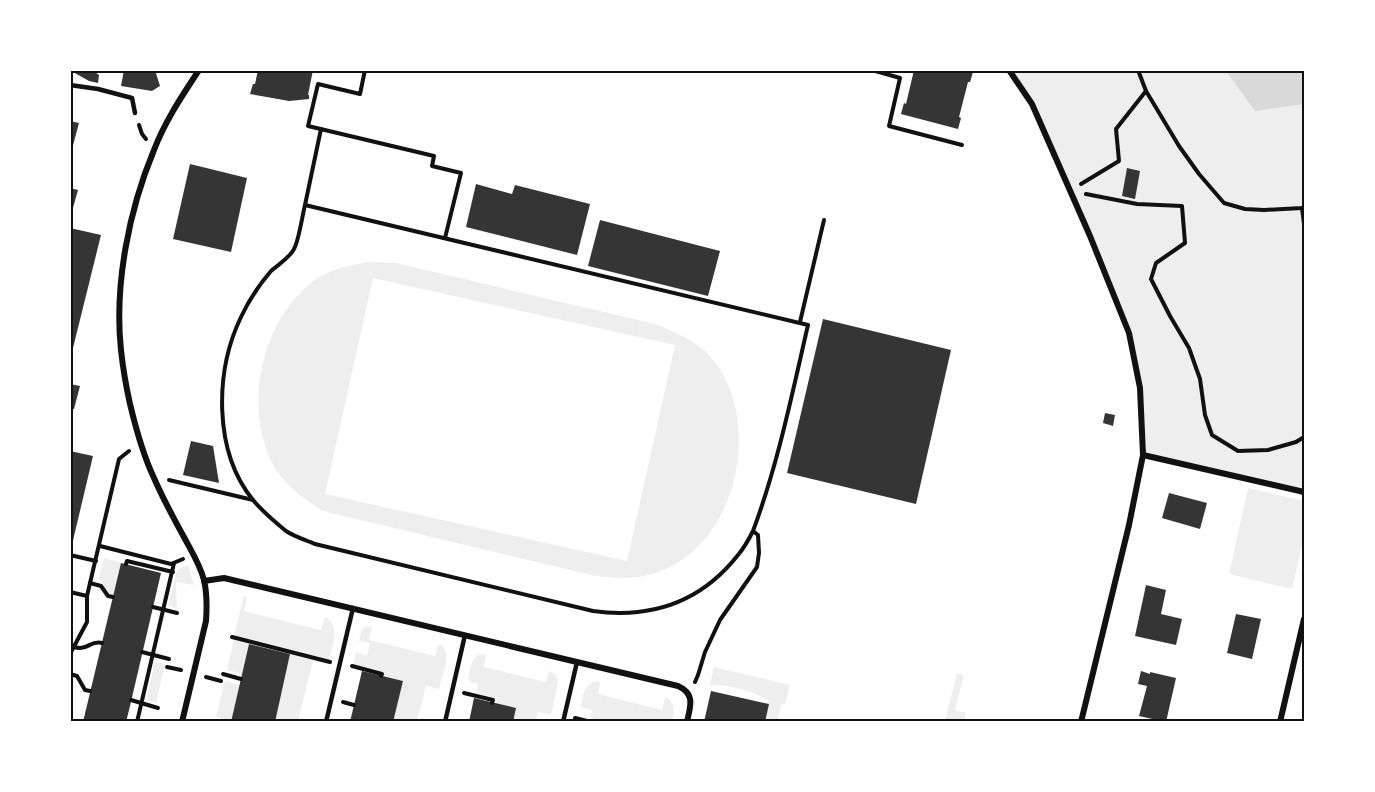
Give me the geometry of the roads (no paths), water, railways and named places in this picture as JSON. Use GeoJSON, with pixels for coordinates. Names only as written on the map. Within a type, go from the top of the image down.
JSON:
{"type":"FeatureCollection","features":[{"type":"Feature","properties":{"kind":"street"},"geometry":{"type":"LineString","coordinates":[[182,722],[206,621],[207,604],[204,581],[193,553],[153,477],[134,421],[124,376],[120,300],[133,213],[154,149],[181,97],[199,70]]}},
{"type":"Feature","properties":{"kind":"street"},"geometry":{"type":"LineString","coordinates":[[1009,70],[1032,105],[1090,236],[1128,333],[1140,388],[1143,454],[1081,722]]}},
{"type":"Feature","properties":{"kind":"street"},"geometry":{"type":"LineString","coordinates":[[1143,454],[1305,492]]}},
{"type":"Feature","properties":{"kind":"street"},"geometry":{"type":"LineString","coordinates":[[204,581],[224,578],[678,686],[689,693],[691,702],[687,722]]}},
{"type":"Feature","properties":{"kind":"street"},"geometry":{"type":"LineString","coordinates":[[1280,722],[1305,620]]}},
{"type":"Feature","properties":{"kind":"lane"},"geometry":{"type":"LineString","coordinates":[[70,85],[98,89],[132,98],[135,112]]}},
{"type":"Feature","properties":{"kind":"lane"},"geometry":{"type":"LineString","coordinates":[[326,722],[353,608]]}},
{"type":"Feature","properties":{"kind":"lane"},"geometry":{"type":"LineString","coordinates":[[445,722],[465,635]]}},
{"type":"Feature","properties":{"kind":"lane"},"geometry":{"type":"LineString","coordinates":[[563,722],[577,662]]}}]}
